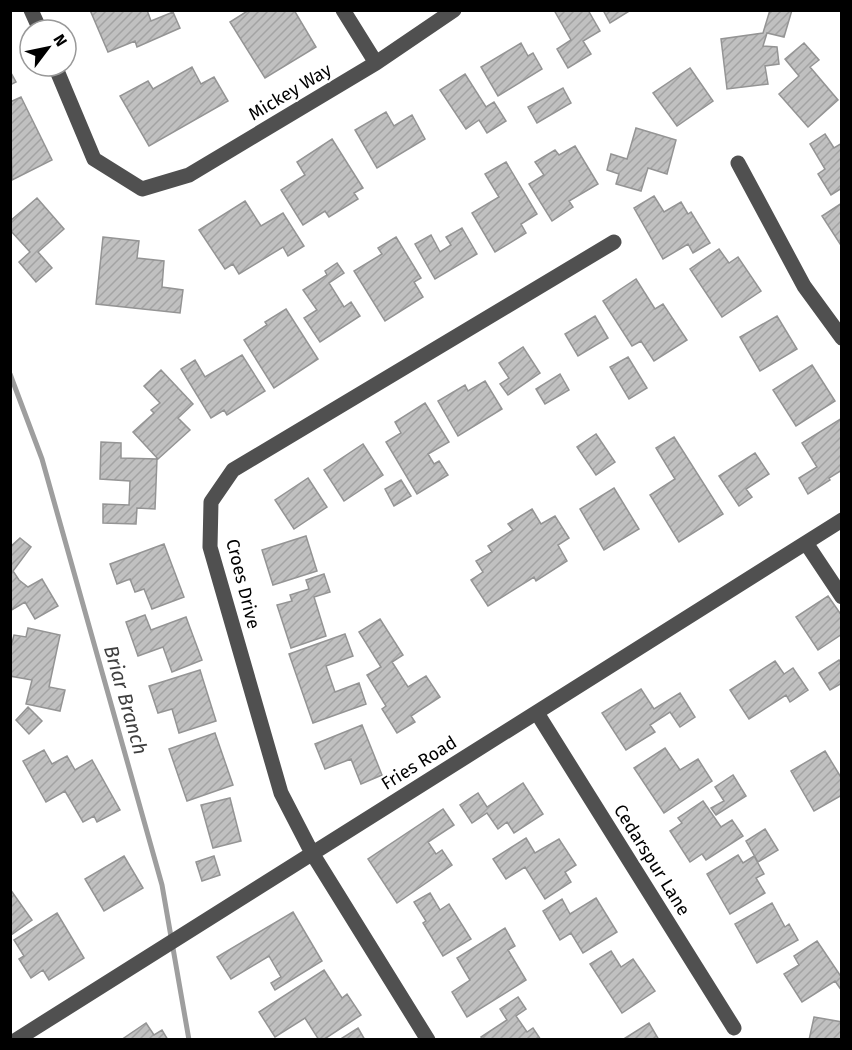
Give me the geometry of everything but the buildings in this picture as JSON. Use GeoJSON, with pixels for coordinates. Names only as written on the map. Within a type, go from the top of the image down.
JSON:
{"type":"FeatureCollection","features":[{"type":"Feature","properties":{"kind":"street"},"geometry":{"type":"LineString","coordinates":[[343,10],[376,63]]}},
{"type":"Feature","properties":{"kind":"street","name":"Mickey Way"},"geometry":{"type":"LineString","coordinates":[[60,78],[94,159],[142,189],[189,175],[376,63],[454,10]]}},
{"type":"Feature","properties":{"kind":"street"},"geometry":{"type":"LineString","coordinates":[[738,163],[804,286],[842,338]]}},
{"type":"Feature","properties":{"kind":"street","name":"Croes Drive"},"geometry":{"type":"LineString","coordinates":[[428,1040],[312,852],[281,793],[210,548],[212,502],[233,470],[614,242]]}},
{"type":"Feature","properties":{"kind":"street","name":"Fries Road"},"geometry":{"type":"LineString","coordinates":[[17,1039],[842,520]]}},
{"type":"Feature","properties":{"kind":"street"},"geometry":{"type":"LineString","coordinates":[[806,543],[842,597]]}},
{"type":"Feature","properties":{"kind":"street","name":"Cedarspur Lane"},"geometry":{"type":"LineString","coordinates":[[537,713],[734,1028]]}},
{"type":"Feature","properties":{"kind":"street"},"geometry":{"type":"LineString","coordinates":[[10,1030],[17,1039]]}},
{"type":"Feature","properties":{"kind":"waterway","name":"Briar Branch"},"geometry":{"type":"LineString","coordinates":[[10,374],[42,459],[162,885],[189,1040]]}}]}
